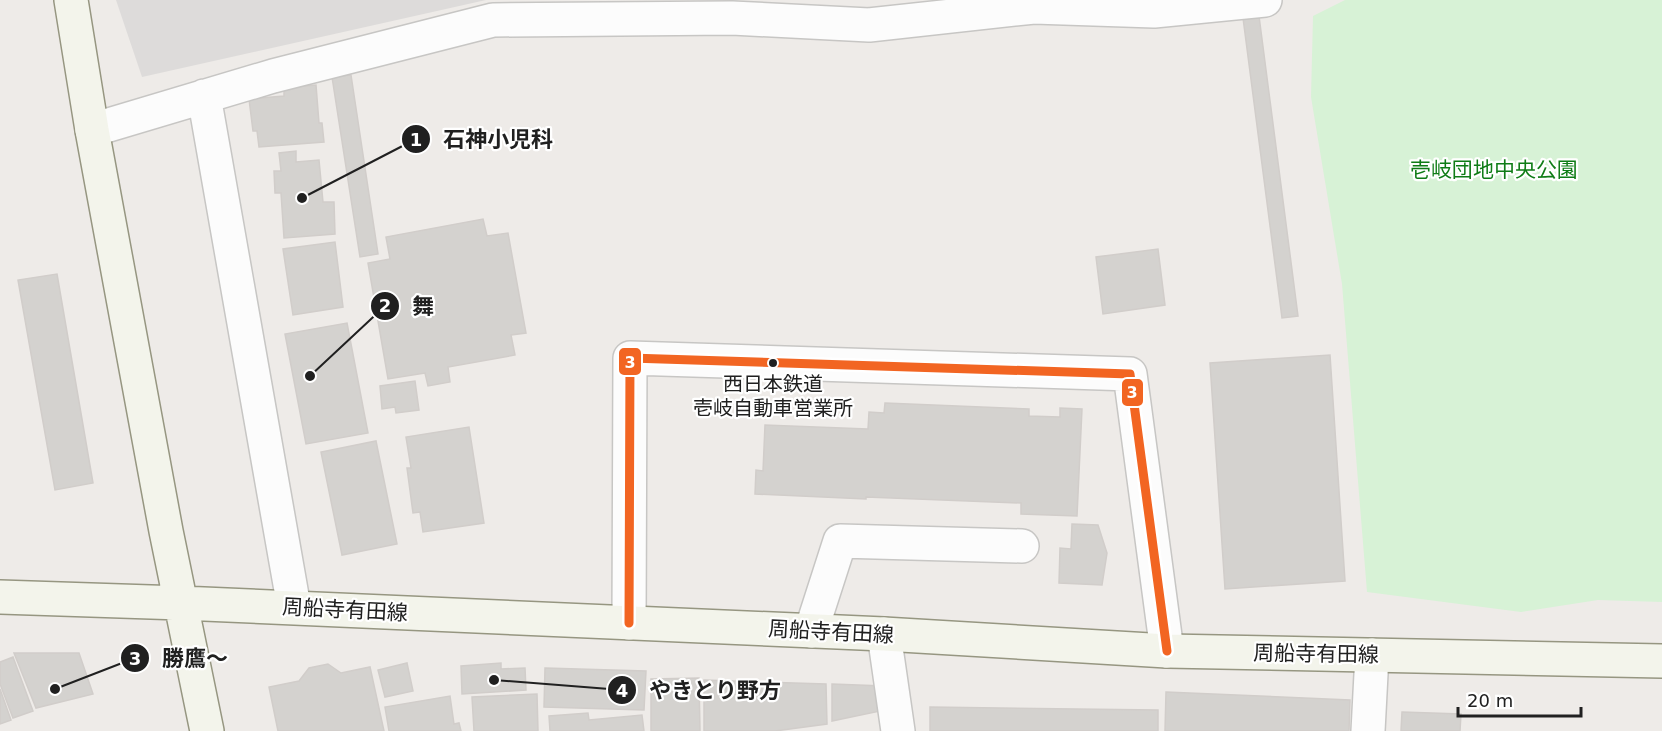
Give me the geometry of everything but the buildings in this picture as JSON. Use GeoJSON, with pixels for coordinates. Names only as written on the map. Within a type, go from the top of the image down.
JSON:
{"type":"FeatureCollection","features":[{"type":"Feature","properties":{"kind":"main road"},"geometry":{"type":"LineString","coordinates":[[70,0],[164,519],[207,731]]}},
{"type":"Feature","properties":{"kind":"main road","name":"周船寺有田線"},"geometry":{"type":"LineString","coordinates":[[0,597],[884,633],[1167,651],[1662,661]]}},
{"type":"Feature","properties":{"kind":"street"},"geometry":{"type":"LineString","coordinates":[[92,130],[273,76],[493,20],[730,9],[869,25],[1035,7],[1154,11],[1265,0]]}},
{"type":"Feature","properties":{"kind":"street"},"geometry":{"type":"LineString","coordinates":[[204,96],[294,608]]}},
{"type":"Feature","properties":{"kind":"street"},"geometry":{"type":"LineString","coordinates":[[629,622],[630,358],[1130,374],[1167,651]]}},
{"type":"Feature","properties":{"kind":"street"},"geometry":{"type":"LineString","coordinates":[[811,631],[840,541],[1022,546]]}},
{"type":"Feature","properties":{"kind":"street"},"geometry":{"type":"LineString","coordinates":[[884,633],[898,731]]}},
{"type":"Feature","properties":{"kind":"street"},"geometry":{"type":"LineString","coordinates":[[1368,731],[1372,655]]}},
{"type":"Feature","properties":{"kind":"shaded area"},"geometry":{"type":"Polygon","coordinates":[[[116,0],[486,0],[142,77],[116,0]]]}},
{"type":"Feature","properties":{"kind":"green space","name":"壱岐団地中央公園"},"geometry":{"type":"Polygon","coordinates":[[[1345,0],[1662,0],[1662,602],[1598,600],[1521,612],[1367,592],[1342,284],[1311,97],[1313,16],[1345,0]]]}},
{"type":"Feature","properties":{"kind":"transit line","name":"3"},"geometry":{"type":"LineString","coordinates":[[629,623],[630,358],[1130,374],[1167,651]]}},
{"type":"Feature","properties":{"kind":"place","name":"石神小児科"},"geometry":{"type":"Point","coordinates":[302,198]}},
{"type":"Feature","properties":{"kind":"place","name":"西日本鉄道 壱岐自動車営業所"},"geometry":{"type":"Point","coordinates":[773,363]}},
{"type":"Feature","properties":{"kind":"place","name":"舞"},"geometry":{"type":"Point","coordinates":[310,376]}},
{"type":"Feature","properties":{"kind":"place","name":"やきとり野方"},"geometry":{"type":"Point","coordinates":[494,680]}},
{"type":"Feature","properties":{"kind":"place","name":"勝鷹～"},"geometry":{"type":"Point","coordinates":[55,689]}}]}
